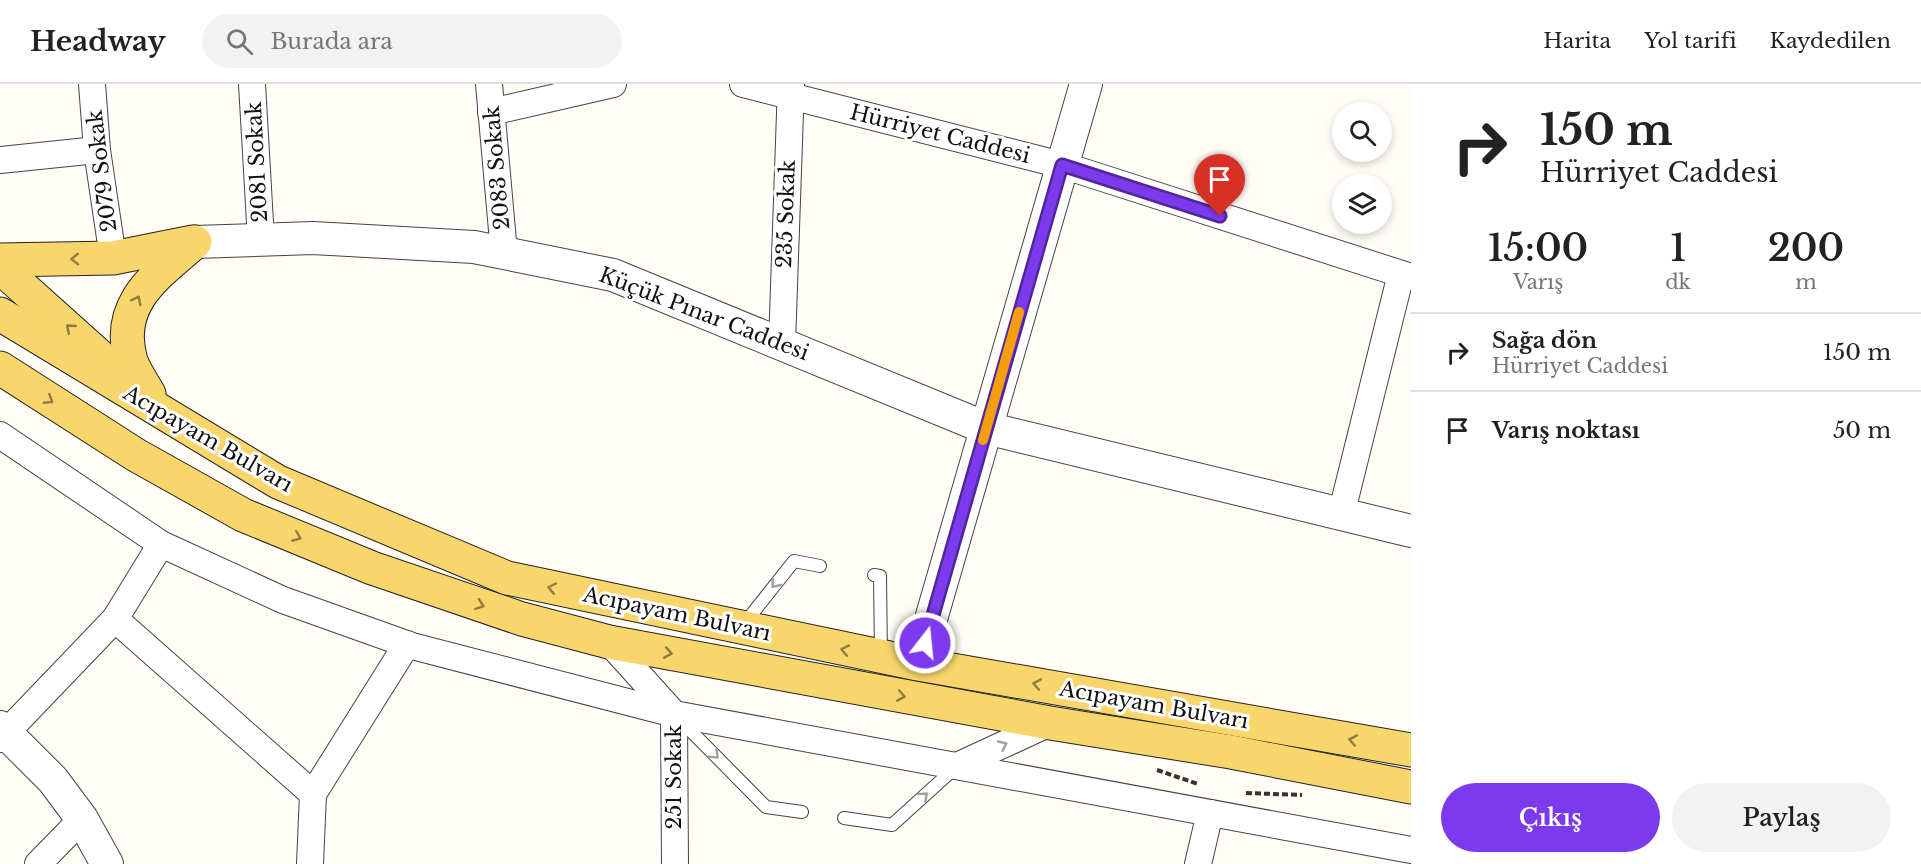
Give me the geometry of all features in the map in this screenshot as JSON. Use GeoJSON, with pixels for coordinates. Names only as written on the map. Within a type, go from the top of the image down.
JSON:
{"type":"FeatureCollection","features":[{"type":"Feature","properties":{"kind":"main road"},"geometry":{"type":"LineString","coordinates":[[0,260],[113,258],[195,242]]}},
{"type":"Feature","properties":{"kind":"main road"},"geometry":{"type":"LineString","coordinates":[[158,412],[131,361],[126,324],[140,293],[195,242]]}},
{"type":"Feature","properties":{"kind":"main road"},"geometry":{"type":"LineString","coordinates":[[0,267],[79,336],[158,412]]}},
{"type":"Feature","properties":{"kind":"main road","name":"Acıpayam Bulvarı"},"geometry":{"type":"LineString","coordinates":[[0,314],[158,412],[278,482],[507,578],[881,657],[1411,750]]}},
{"type":"Feature","properties":{"kind":"main road","name":"Acıpayam Bulvarı"},"geometry":{"type":"LineString","coordinates":[[0,368],[136,455],[243,515],[372,568],[522,620],[609,642],[1050,723],[1231,752],[1406,792]]}},
{"type":"Feature","properties":{"kind":"street","name":"2079 Sokak"},"geometry":{"type":"LineString","coordinates":[[92,84],[97,150],[113,258]]}},
{"type":"Feature","properties":{"kind":"street","name":"2081 Sokak"},"geometry":{"type":"LineString","coordinates":[[252,84],[261,240]]}},
{"type":"Feature","properties":{"kind":"street","name":"2083 Sokak"},"geometry":{"type":"LineString","coordinates":[[489,84],[504,253]]}},
{"type":"Feature","properties":{"kind":"street"},"geometry":{"type":"LineString","coordinates":[[491,112],[613,84]]}},
{"type":"Feature","properties":{"kind":"street","name":"Hürriyet Caddesi"},"geometry":{"type":"LineString","coordinates":[[742,84],[790,90],[1062,165],[1406,275]]}},
{"type":"Feature","properties":{"kind":"street"},"geometry":{"type":"LineString","coordinates":[[918,664],[1086,84]]}},
{"type":"Feature","properties":{"kind":"street","name":"235 Sokak"},"geometry":{"type":"LineString","coordinates":[[782,344],[790,90]]}},
{"type":"Feature","properties":{"kind":"street"},"geometry":{"type":"LineString","coordinates":[[0,160],[97,150]]}},
{"type":"Feature","properties":{"kind":"street","name":"Küçük Pınar Caddesi"},"geometry":{"type":"LineString","coordinates":[[195,242],[325,238],[474,247],[613,275],[986,428],[1411,531]]}},
{"type":"Feature","properties":{"kind":"street"},"geometry":{"type":"LineString","coordinates":[[1341,514],[1406,275]]}},
{"type":"Feature","properties":{"kind":"street"},"geometry":{"type":"LineString","coordinates":[[0,435],[161,544],[283,600],[407,644],[674,714],[1411,850]]}},
{"type":"Feature","properties":{"kind":"street"},"geometry":{"type":"LineString","coordinates":[[107,864],[82,819],[53,780],[2,733],[115,619],[161,544]]}},
{"type":"Feature","properties":{"kind":"street"},"geometry":{"type":"LineString","coordinates":[[115,619],[313,794]]}},
{"type":"Feature","properties":{"kind":"street","name":"251 Sokak"},"geometry":{"type":"LineString","coordinates":[[609,642],[674,714],[675,864]]}},
{"type":"Feature","properties":{"kind":"street"},"geometry":{"type":"LineString","coordinates":[[310,864],[313,794],[407,644]]}},
{"type":"Feature","properties":{"kind":"street"},"geometry":{"type":"LineString","coordinates":[[957,766],[1050,723]]}},
{"type":"Feature","properties":{"kind":"street"},"geometry":{"type":"LineString","coordinates":[[1198,864],[1210,813]]}},
{"type":"Feature","properties":{"kind":"street"},"geometry":{"type":"LineString","coordinates":[[38,864],[82,819]]}},
{"type":"Feature","properties":{"kind":"lane"},"geometry":{"type":"LineString","coordinates":[[740,628],[794,561],[820,566]]}},
{"type":"Feature","properties":{"kind":"lane"},"geometry":{"type":"LineString","coordinates":[[874,575],[880,576],[881,657]]}},
{"type":"Feature","properties":{"kind":"lane"},"geometry":{"type":"LineString","coordinates":[[674,714],[766,807],[802,812]]}},
{"type":"Feature","properties":{"kind":"lane"},"geometry":{"type":"LineString","coordinates":[[844,818],[892,825],[957,766]]}},
{"type":"Feature","properties":{"kind":"slow traffic"},"geometry":{"type":"LineString","coordinates":[[983,440],[1019,312]]}},
{"type":"Feature","properties":{"kind":"route"},"geometry":{"type":"LineString","coordinates":[[925,643],[1062,165],[1220,216]]}}]}
